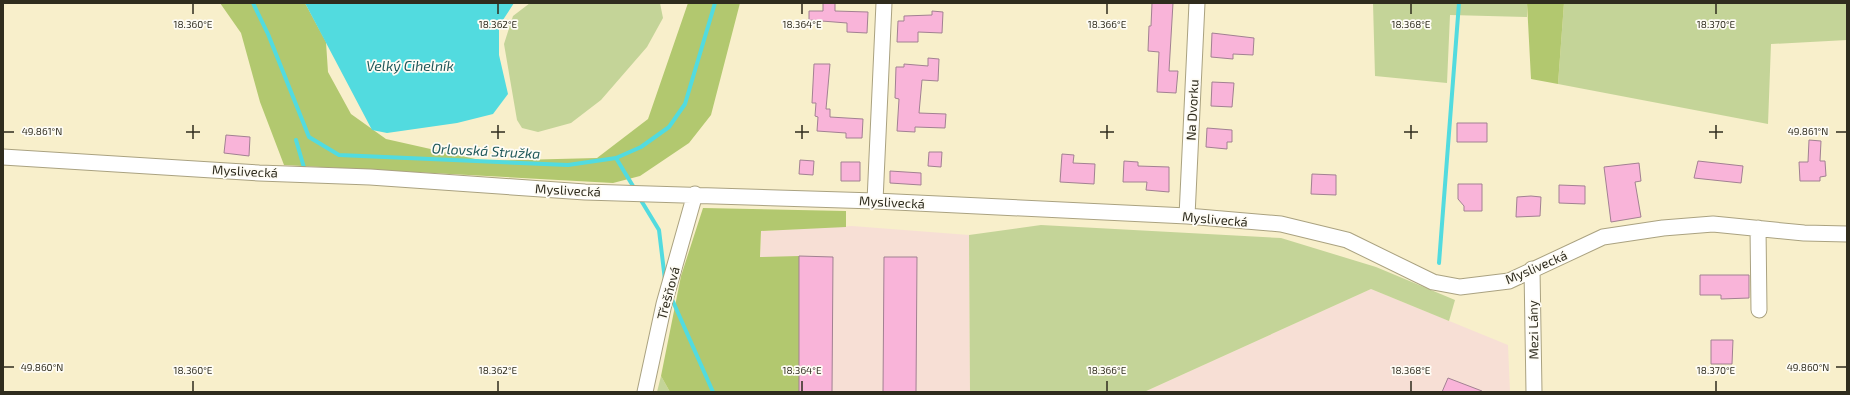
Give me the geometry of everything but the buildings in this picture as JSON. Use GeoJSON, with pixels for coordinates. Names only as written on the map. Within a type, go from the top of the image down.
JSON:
{"type":"FeatureCollection","features":[{"type":"Feature","properties":{"kind":"street"},"geometry":{"type":"LineString","coordinates":[[875,201],[884,3]]}},
{"type":"Feature","properties":{"kind":"street","name":"Na Dvorku"},"geometry":{"type":"LineString","coordinates":[[1187,216],[1198,3]]}},
{"type":"Feature","properties":{"kind":"street","name":"Myslivecká"},"geometry":{"type":"LineString","coordinates":[[3,157],[616,192],[875,201],[1187,216],[1281,224],[1347,240],[1433,282],[1460,287],[1509,281],[1532,269],[1604,237],[1662,228],[1713,224],[1804,233],[1847,234]]}},
{"type":"Feature","properties":{"kind":"street","name":"Třešňová"},"geometry":{"type":"LineString","coordinates":[[645,392],[664,304],[695,194]]}},
{"type":"Feature","properties":{"kind":"street"},"geometry":{"type":"LineString","coordinates":[[1758,228],[1759,310]]}},
{"type":"Feature","properties":{"kind":"street","name":"Mezi Lány"},"geometry":{"type":"LineString","coordinates":[[1532,269],[1534,392]]}},
{"type":"Feature","properties":{"kind":"shaded area"},"geometry":{"type":"Polygon","coordinates":[[[852,226],[969,235],[970,392],[799,392],[799,257],[760,257],[761,231],[852,226]]]}},
{"type":"Feature","properties":{"kind":"shaded area"},"geometry":{"type":"Polygon","coordinates":[[[1371,289],[1508,345],[1510,392],[1144,392],[1371,289]]]}},
{"type":"Feature","properties":{"kind":"green space"},"geometry":{"type":"Polygon","coordinates":[[[220,3],[305,3],[326,42],[328,72],[351,114],[386,139],[484,161],[597,158],[648,119],[688,3],[740,3],[711,115],[689,143],[640,176],[613,183],[284,165],[260,102],[241,33],[220,3]]]}},
{"type":"Feature","properties":{"kind":"green space"},"geometry":{"type":"Polygon","coordinates":[[[530,3],[660,3],[663,18],[647,47],[601,100],[571,123],[538,132],[522,128],[517,120],[504,44],[513,16],[530,3]]]}},
{"type":"Feature","properties":{"kind":"green space"},"geometry":{"type":"Polygon","coordinates":[[[1373,3],[1527,3],[1527,17],[1450,15],[1447,83],[1375,76],[1373,3]]]}},
{"type":"Feature","properties":{"kind":"green space"},"geometry":{"type":"Polygon","coordinates":[[[1527,3],[1564,3],[1558,84],[1531,79],[1527,3]]]}},
{"type":"Feature","properties":{"kind":"green space"},"geometry":{"type":"Polygon","coordinates":[[[1564,3],[1847,3],[1847,40],[1771,44],[1768,124],[1558,84],[1564,3]]]}},
{"type":"Feature","properties":{"kind":"green space"},"geometry":{"type":"Polygon","coordinates":[[[703,208],[846,211],[846,227],[761,231],[760,257],[799,256],[799,392],[670,392],[661,376],[681,276],[703,208]]]}},
{"type":"Feature","properties":{"kind":"green space"},"geometry":{"type":"Polygon","coordinates":[[[1041,225],[1281,238],[1376,267],[1455,300],[1449,321],[1371,289],[1144,392],[970,392],[969,235],[1041,225]]]}},
{"type":"Feature","properties":{"kind":"green space"},"geometry":{"type":"Polygon","coordinates":[[[661,376],[670,392],[657,392],[661,376]]]}},
{"type":"Feature","properties":{"kind":"water","name":"Velký Cihelník"},"geometry":{"type":"Polygon","coordinates":[[[305,3],[514,3],[499,26],[499,55],[508,94],[493,114],[457,123],[387,133],[372,130],[305,3]]]}},
{"type":"Feature","properties":{"kind":"waterway","name":"Orlovská Stružka"},"geometry":{"type":"LineString","coordinates":[[253,3],[268,34],[309,137],[339,155],[568,165],[616,158],[641,147],[669,127],[685,104],[715,3]]}},
{"type":"Feature","properties":{"kind":"waterway"},"geometry":{"type":"LineString","coordinates":[[1439,263],[1459,3]]}},
{"type":"Feature","properties":{"kind":"waterway"},"geometry":{"type":"LineString","coordinates":[[296,140],[305,171]]}},
{"type":"Feature","properties":{"kind":"waterway"},"geometry":{"type":"LineString","coordinates":[[616,158],[636,191]]}},
{"type":"Feature","properties":{"kind":"waterway"},"geometry":{"type":"LineString","coordinates":[[639,197],[659,230],[665,280]]}},
{"type":"Feature","properties":{"kind":"waterway"},"geometry":{"type":"LineString","coordinates":[[671,297],[713,392]]}}]}
